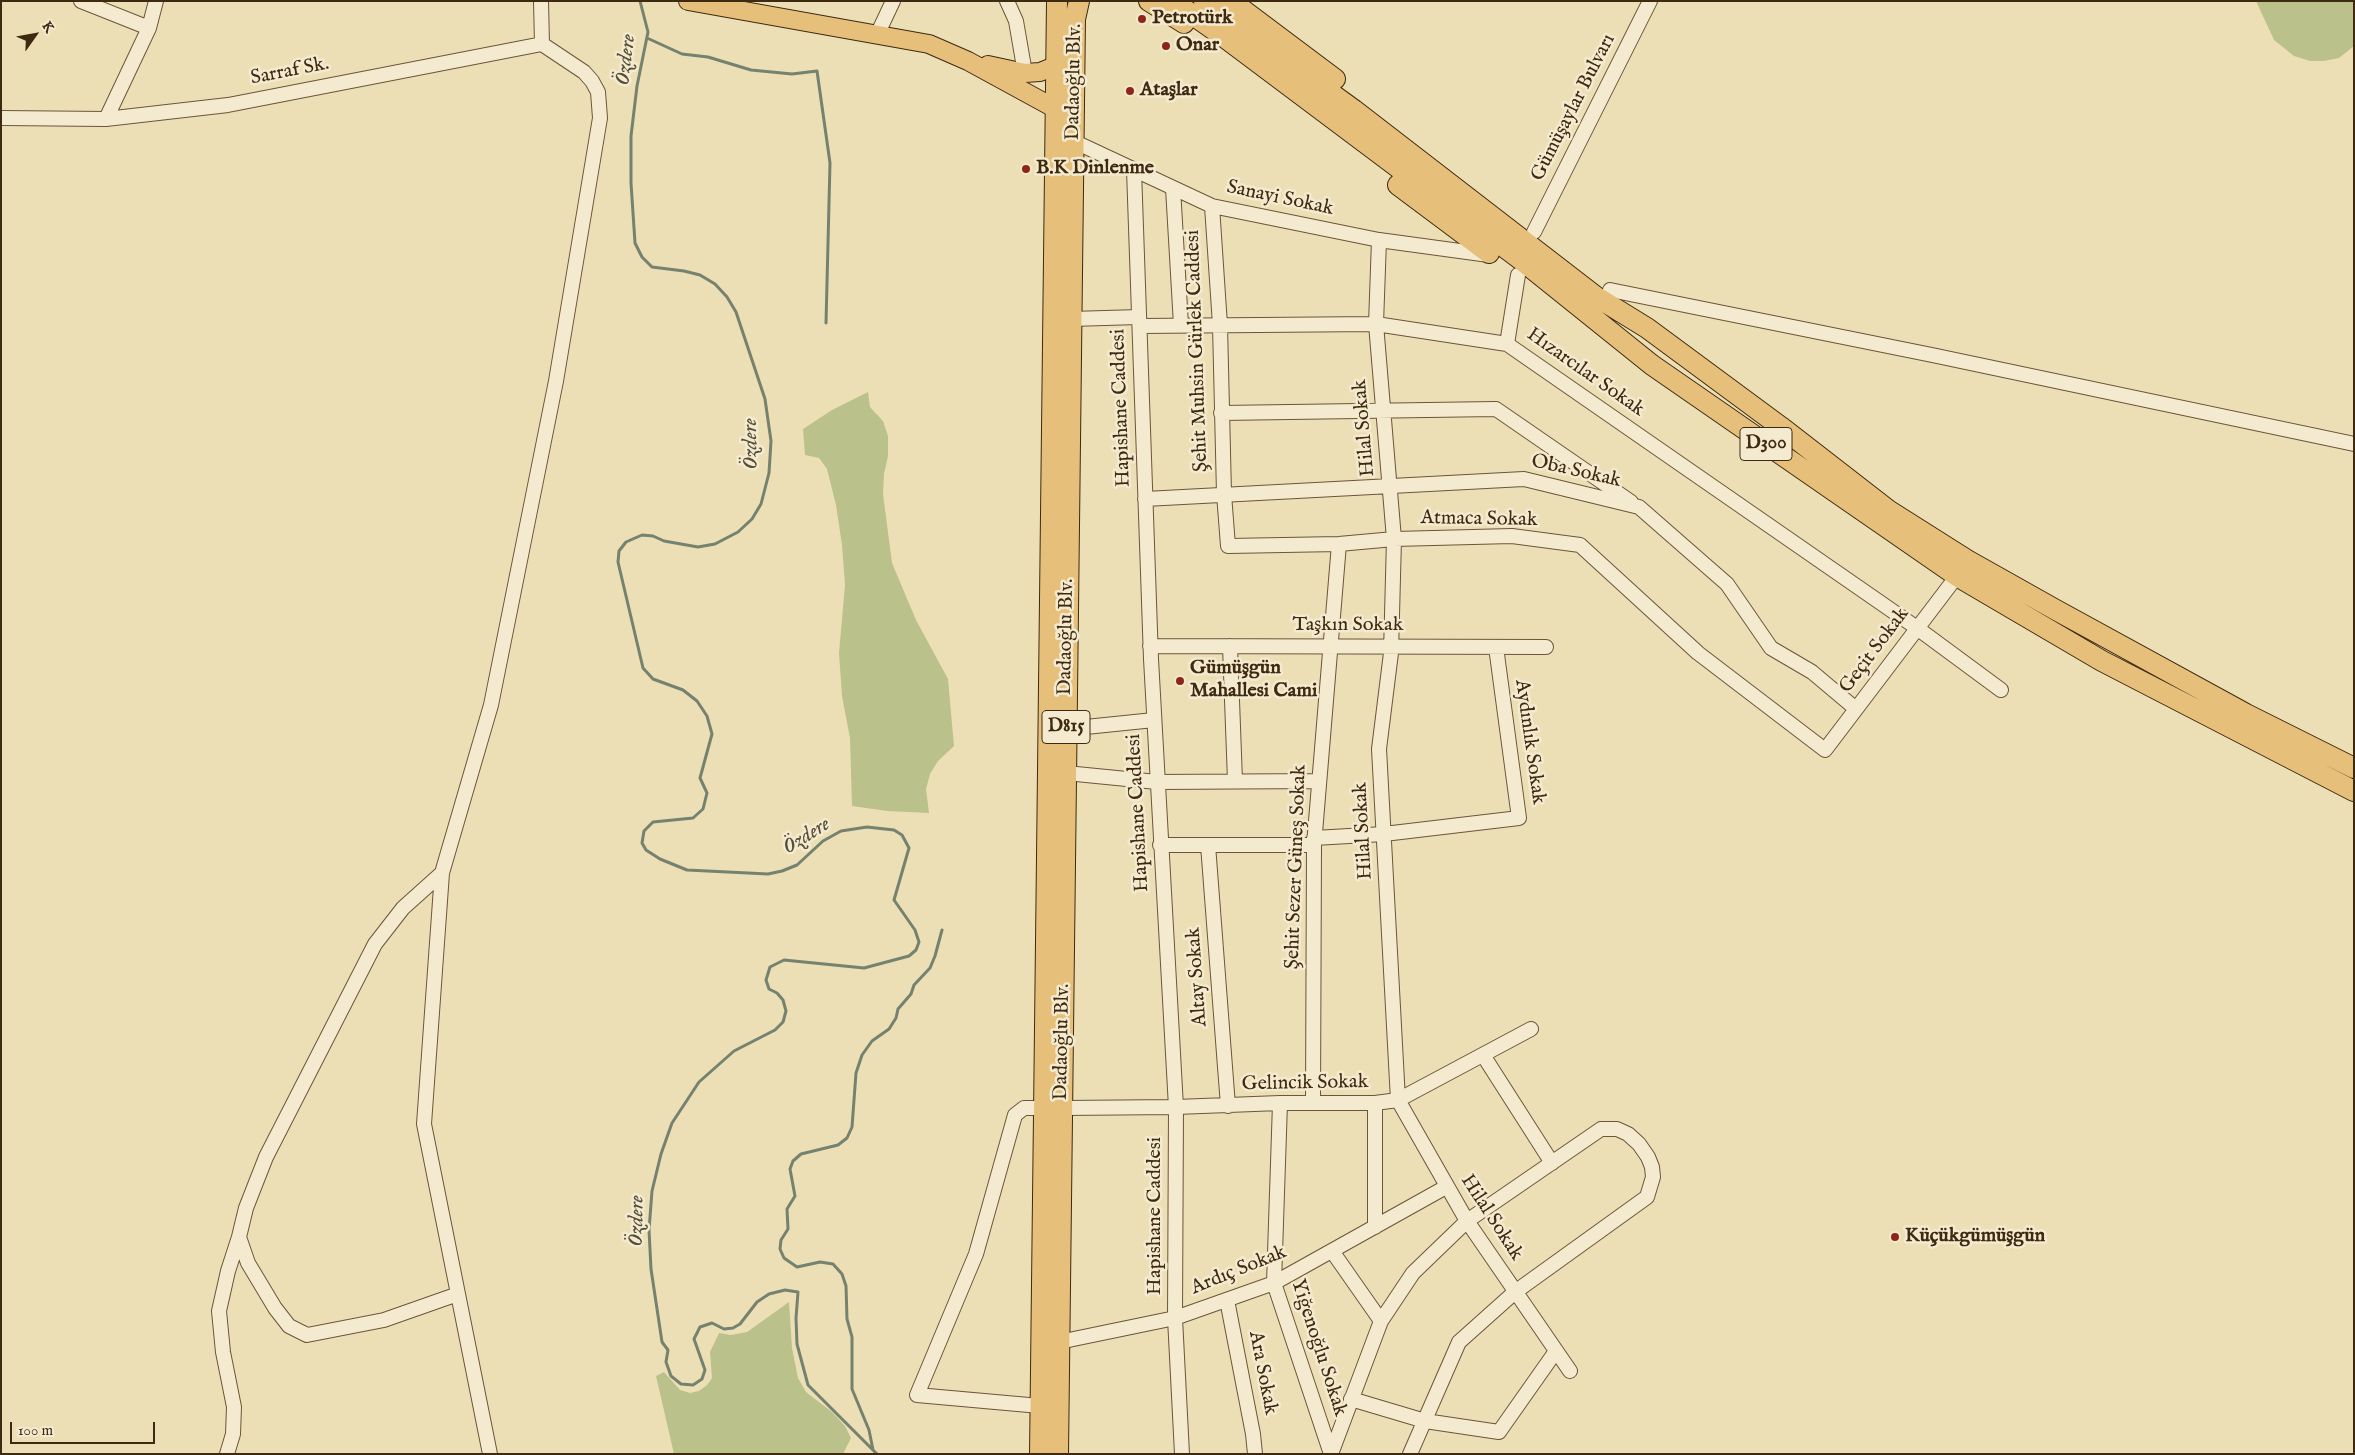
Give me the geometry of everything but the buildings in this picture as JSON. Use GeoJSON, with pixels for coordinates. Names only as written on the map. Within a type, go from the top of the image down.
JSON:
{"type":"FeatureCollection","features":[{"type":"Feature","properties":{"kind":"highway"},"geometry":{"type":"LineString","coordinates":[[1077,10],[1091,1]]}},
{"type":"Feature","properties":{"kind":"highway"},"geometry":{"type":"LineString","coordinates":[[1149,1],[1216,44],[1597,335],[1628,355],[1652,365]]}},
{"type":"Feature","properties":{"kind":"highway","name":"D300"},"geometry":{"type":"LineString","coordinates":[[1173,1],[1227,18],[1652,365],[1958,576],[2102,661],[2354,791]]}},
{"type":"Feature","properties":{"kind":"highway","name":"D300"},"geometry":{"type":"LineString","coordinates":[[1204,1],[1354,110],[1595,296],[1646,328],[1781,427],[1888,510],[1967,560],[2246,714],[2354,768]]}},
{"type":"Feature","properties":{"kind":"highway","name":"Dadaoğlu Blv."},"geometry":{"type":"LineString","coordinates":[[1057,2],[1055,66],[1053,1108],[1059,1342],[1058,1454]]}},
{"type":"Feature","properties":{"kind":"highway","name":"Dadaoğlu Blv."},"geometry":{"type":"LineString","coordinates":[[1040,1454],[1040,1406],[1066,774],[1073,141],[1077,10]]}},
{"type":"Feature","properties":{"kind":"highway"},"geometry":{"type":"LineString","coordinates":[[1227,18],[1534,232],[1610,290],[1646,328]]}},
{"type":"Feature","properties":{"kind":"main road"},"geometry":{"type":"LineString","coordinates":[[688,1],[929,44],[968,61],[1056,109]]}},
{"type":"Feature","properties":{"kind":"main road"},"geometry":{"type":"LineString","coordinates":[[968,61],[1025,73],[1040,72],[1055,66]]}},
{"type":"Feature","properties":{"kind":"street"},"geometry":{"type":"LineString","coordinates":[[81,1],[149,28]]}},
{"type":"Feature","properties":{"kind":"street"},"geometry":{"type":"LineString","coordinates":[[106,119],[149,28],[156,1]]}},
{"type":"Feature","properties":{"kind":"street"},"geometry":{"type":"LineString","coordinates":[[490,1454],[424,1124],[442,873],[491,705],[556,381],[600,118],[598,92],[592,81],[584,72],[542,44],[540,1]]}},
{"type":"Feature","properties":{"kind":"street"},"geometry":{"type":"LineString","coordinates":[[877,35],[893,1]]}},
{"type":"Feature","properties":{"kind":"street"},"geometry":{"type":"LineString","coordinates":[[1007,1],[1016,21],[1025,73]]}},
{"type":"Feature","properties":{"kind":"street","name":"Gümüşaylar Bulvarı"},"geometry":{"type":"LineString","coordinates":[[1534,232],[1650,1]]}},
{"type":"Feature","properties":{"kind":"street","name":"Sarraf Sk."},"geometry":{"type":"LineString","coordinates":[[1,118],[106,119],[228,105],[542,44]]}},
{"type":"Feature","properties":{"kind":"street","name":"Sanayi Sokak"},"geometry":{"type":"LineString","coordinates":[[1073,141],[1212,206],[1379,240],[1491,255]]}},
{"type":"Feature","properties":{"kind":"street","name":"Hapishane Caddesi"},"geometry":{"type":"LineString","coordinates":[[1134,170],[1150,646],[1176,1107],[1175,1318],[1182,1454]]}},
{"type":"Feature","properties":{"kind":"street"},"geometry":{"type":"LineString","coordinates":[[1173,188],[1181,325]]}},
{"type":"Feature","properties":{"kind":"street","name":"Şehit Muhsin Gürlek Caddesi"},"geometry":{"type":"LineString","coordinates":[[1212,206],[1220,325],[1224,494]]}},
{"type":"Feature","properties":{"kind":"street","name":"Hilal Sokak"},"geometry":{"type":"LineString","coordinates":[[1379,240],[1376,324],[1394,539],[1392,646],[1379,749],[1398,1100],[1467,1221],[1570,1371]]}},
{"type":"Feature","properties":{"kind":"street"},"geometry":{"type":"LineString","coordinates":[[1507,344],[1518,275]]}},
{"type":"Feature","properties":{"kind":"street"},"geometry":{"type":"LineString","coordinates":[[1610,290],[1932,355],[2354,444]]}},
{"type":"Feature","properties":{"kind":"street","name":"Hızarcılar Sokak"},"geometry":{"type":"LineString","coordinates":[[1071,319],[1140,321],[1181,325],[1376,324],[1507,344],[1917,628],[2001,690]]}},
{"type":"Feature","properties":{"kind":"street"},"geometry":{"type":"LineString","coordinates":[[1221,413],[1496,409],[1638,507]]}},
{"type":"Feature","properties":{"kind":"street","name":"Oba Sokak"},"geometry":{"type":"LineString","coordinates":[[1145,498],[1524,479],[1638,507],[1727,584],[1771,648],[1812,672],[1856,709]]}},
{"type":"Feature","properties":{"kind":"street","name":"Atmaca Sokak"},"geometry":{"type":"LineString","coordinates":[[1224,494],[1228,546],[1339,544],[1394,539],[1512,536],[1580,545],[1698,654],[1825,750]]}},
{"type":"Feature","properties":{"kind":"street","name":"Şehit Sezer Güneş Sokak"},"geometry":{"type":"LineString","coordinates":[[1313,1102],[1314,841],[1332,646],[1339,544]]}},
{"type":"Feature","properties":{"kind":"street","name":"Geçit Sokak"},"geometry":{"type":"LineString","coordinates":[[1825,750],[1958,576]]}},
{"type":"Feature","properties":{"kind":"street","name":"Taşkın Sokak"},"geometry":{"type":"LineString","coordinates":[[1150,646],[1546,647]]}},
{"type":"Feature","properties":{"kind":"street"},"geometry":{"type":"LineString","coordinates":[[1230,646],[1235,782]]}},
{"type":"Feature","properties":{"kind":"street","name":"Aydınlık Sokak"},"geometry":{"type":"LineString","coordinates":[[1160,845],[1314,841],[1519,818],[1496,646]]}},
{"type":"Feature","properties":{"kind":"street"},"geometry":{"type":"LineString","coordinates":[[1066,729],[1154,720]]}},
{"type":"Feature","properties":{"kind":"street"},"geometry":{"type":"LineString","coordinates":[[1066,774],[1157,782],[1319,781]]}},
{"type":"Feature","properties":{"kind":"street","name":"Altay Sokak"},"geometry":{"type":"LineString","coordinates":[[1208,845],[1228,1106]]}},
{"type":"Feature","properties":{"kind":"street"},"geometry":{"type":"LineString","coordinates":[[227,1454],[233,1434],[234,1407],[223,1352],[219,1311],[246,1208],[266,1157],[375,944],[403,908],[442,873]]}},
{"type":"Feature","properties":{"kind":"street","name":"Gelincik Sokak"},"geometry":{"type":"LineString","coordinates":[[1040,1406],[917,1395],[976,1254],[1015,1115],[1024,1108],[1228,1106],[1280,1102],[1375,1103],[1398,1100],[1531,1030]]}},
{"type":"Feature","properties":{"kind":"street"},"geometry":{"type":"LineString","coordinates":[[1483,1055],[1552,1163]]}},
{"type":"Feature","properties":{"kind":"street","name":"Yiğenoğlu Sokak"},"geometry":{"type":"LineString","coordinates":[[1280,1102],[1274,1283],[1331,1454]]}},
{"type":"Feature","properties":{"kind":"street"},"geometry":{"type":"LineString","coordinates":[[1375,1103],[1375,1227]]}},
{"type":"Feature","properties":{"kind":"street"},"geometry":{"type":"LineString","coordinates":[[1331,1454],[1381,1321],[1413,1273],[1467,1221],[1601,1129],[1617,1129],[1639,1144],[1652,1167],[1651,1187],[1647,1197],[1515,1292],[1460,1342],[1410,1454]]}},
{"type":"Feature","properties":{"kind":"street","name":"Ardıç Sokak"},"geometry":{"type":"LineString","coordinates":[[1059,1342],[1175,1318],[1274,1283],[1446,1187]]}},
{"type":"Feature","properties":{"kind":"street"},"geometry":{"type":"LineString","coordinates":[[239,1237],[248,1263],[276,1308],[290,1326],[307,1335],[384,1320],[458,1294]]}},
{"type":"Feature","properties":{"kind":"street"},"geometry":{"type":"LineString","coordinates":[[1332,1251],[1381,1321]]}},
{"type":"Feature","properties":{"kind":"street","name":"Ara Sokak"},"geometry":{"type":"LineString","coordinates":[[1227,1300],[1254,1434],[1255,1454]]}},
{"type":"Feature","properties":{"kind":"street"},"geometry":{"type":"LineString","coordinates":[[1351,1399],[1425,1421],[1499,1432],[1556,1351]]}},
{"type":"Feature","properties":{"kind":"green space"},"geometry":{"type":"Polygon","coordinates":[[[2256,1],[2354,1],[2354,46],[2339,58],[2324,61],[2310,61],[2294,56],[2274,40],[2256,1]]]}},
{"type":"Feature","properties":{"kind":"green space"},"geometry":{"type":"Polygon","coordinates":[[[868,392],[870,407],[883,421],[888,436],[888,456],[884,474],[883,494],[892,563],[916,620],[948,679],[954,746],[938,761],[930,774],[926,789],[929,813],[887,811],[852,806],[850,738],[842,696],[839,653],[845,585],[842,545],[836,505],[827,469],[819,458],[805,455],[803,429],[832,410],[868,392]]]}},
{"type":"Feature","properties":{"kind":"green space"},"geometry":{"type":"Polygon","coordinates":[[[789,1302],[792,1348],[798,1378],[806,1392],[832,1412],[845,1426],[851,1438],[843,1454],[674,1454],[656,1376],[664,1372],[680,1390],[690,1393],[699,1391],[712,1378],[710,1352],[719,1333],[731,1335],[747,1332],[789,1302]]]}},
{"type":"Feature","properties":{"kind":"waterway","name":"Özdere"},"geometry":{"type":"LineString","coordinates":[[640,1],[648,32],[637,86],[631,136],[631,183],[635,243],[642,257],[652,267],[700,275],[715,284],[727,297],[736,312],[765,399],[771,441],[769,473],[761,504],[752,519],[738,532],[715,544],[698,547],[642,535],[626,542],[619,551],[618,562],[643,668],[653,679],[683,690],[697,701],[707,716],[712,734],[700,778],[707,793],[703,809],[693,818],[653,822],[644,831],[642,843],[646,850],[660,859],[687,870],[768,874],[797,865],[823,841],[841,831],[867,827],[894,830],[902,835],[909,848],[894,900],[915,930],[919,942],[916,950],[909,956],[864,968],[784,960],[770,967],[766,980],[769,989],[777,993],[783,1000],[786,1011],[783,1022],[775,1030],[734,1051],[699,1082],[672,1123],[661,1154],[652,1191],[649,1230],[651,1269],[662,1342],[668,1350],[666,1362],[671,1376],[681,1384],[693,1385],[702,1379],[705,1370],[694,1339],[700,1327],[712,1323],[724,1329],[733,1328],[740,1324],[757,1302],[769,1294],[785,1290],[798,1292],[797,1344],[808,1385],[877,1454]]}},
{"type":"Feature","properties":{"kind":"waterway"},"geometry":{"type":"LineString","coordinates":[[647,38],[682,54],[708,57],[751,70],[792,74],[817,71],[830,163],[826,323]]}},
{"type":"Feature","properties":{"kind":"waterway"},"geometry":{"type":"LineString","coordinates":[[873,1450],[869,1430],[852,1389],[852,1337],[847,1319],[846,1286],[842,1274],[833,1264],[820,1262],[797,1267],[784,1258],[780,1249],[781,1240],[788,1229],[787,1209],[795,1196],[790,1169],[793,1161],[801,1154],[838,1145],[847,1138],[852,1127],[856,1073],[862,1055],[872,1041],[889,1029],[896,1018],[898,1009],[911,994],[914,985],[930,968],[942,930]]}},
{"type":"Feature","properties":{"kind":"place","name":"Petrotürk"},"geometry":{"type":"Point","coordinates":[1142,19]}},
{"type":"Feature","properties":{"kind":"place","name":"Onar"},"geometry":{"type":"Point","coordinates":[1166,46]}},
{"type":"Feature","properties":{"kind":"place","name":"Ataşlar"},"geometry":{"type":"Point","coordinates":[1130,91]}},
{"type":"Feature","properties":{"kind":"place","name":"B.K Dinlenme"},"geometry":{"type":"Point","coordinates":[1026,169]}},
{"type":"Feature","properties":{"kind":"place","name":"Gümüşgün Mahallesi Cami"},"geometry":{"type":"Point","coordinates":[1180,681]}},
{"type":"Feature","properties":{"kind":"place","name":"Küçükgümüşgün"},"geometry":{"type":"Point","coordinates":[1895,1237]}}]}
